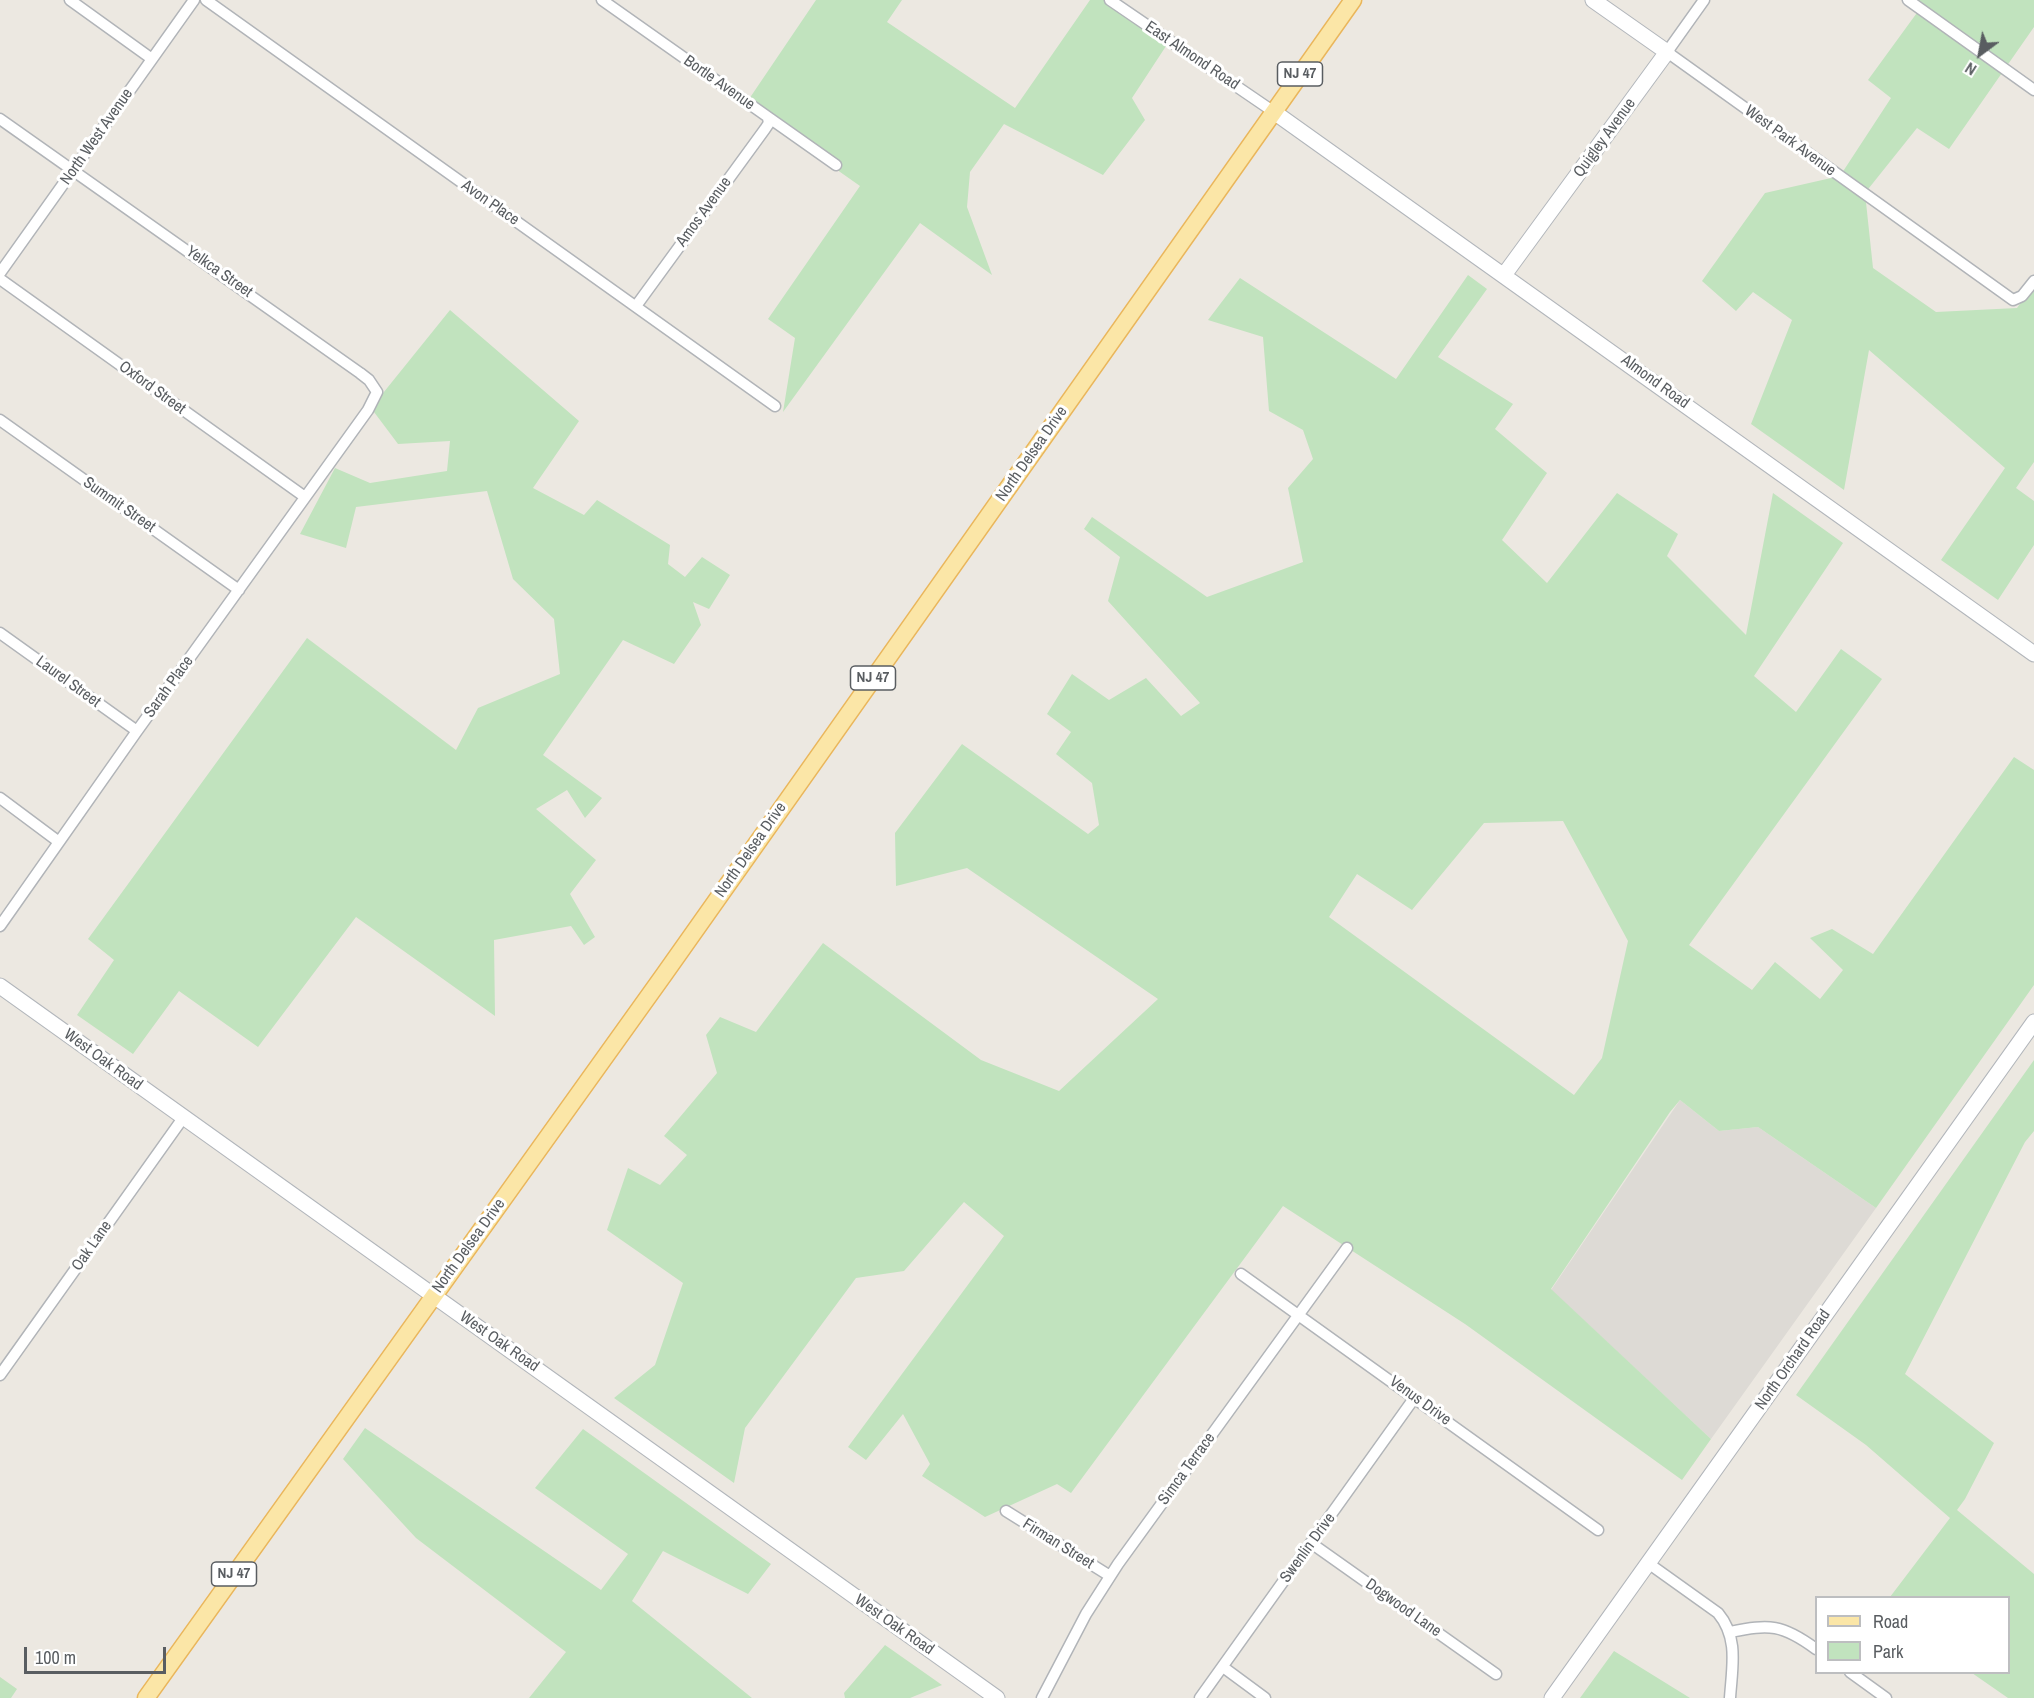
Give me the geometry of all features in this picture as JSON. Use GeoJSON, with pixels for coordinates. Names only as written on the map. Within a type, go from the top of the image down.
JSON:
{"type":"FeatureCollection","features":[{"type":"Feature","properties":{"kind":"main road","name":"North Delsea Drive"},"geometry":{"type":"LineString","coordinates":[[146,1698],[663,976],[1353,0]]}},
{"type":"Feature","properties":{"kind":"street"},"geometry":{"type":"LineString","coordinates":[[70,0],[152,59]]}},
{"type":"Feature","properties":{"kind":"street","name":"North West Avenue"},"geometry":{"type":"LineString","coordinates":[[0,273],[194,0]]}},
{"type":"Feature","properties":{"kind":"street","name":"Avon Place"},"geometry":{"type":"LineString","coordinates":[[206,0],[775,406]]}},
{"type":"Feature","properties":{"kind":"street","name":"Bortle Avenue"},"geometry":{"type":"LineString","coordinates":[[602,0],[836,165]]}},
{"type":"Feature","properties":{"kind":"street","name":"East Almond Road"},"geometry":{"type":"LineString","coordinates":[[1110,0],[1274,112]]}},
{"type":"Feature","properties":{"kind":"street","name":"West Park Avenue"},"geometry":{"type":"LineString","coordinates":[[1593,0],[2016,300],[2034,281]]}},
{"type":"Feature","properties":{"kind":"street","name":"Quigley Avenue"},"geometry":{"type":"LineString","coordinates":[[1504,274],[1704,0]]}},
{"type":"Feature","properties":{"kind":"street"},"geometry":{"type":"LineString","coordinates":[[1908,0],[2034,90]]}},
{"type":"Feature","properties":{"kind":"street","name":"Almond Road"},"geometry":{"type":"LineString","coordinates":[[1274,112],[2034,654]]}},
{"type":"Feature","properties":{"kind":"street","name":"Amos Avenue"},"geometry":{"type":"LineString","coordinates":[[636,306],[765,129],[769,123],[768,118]]}},
{"type":"Feature","properties":{"kind":"street","name":"Yelkca Street"},"geometry":{"type":"LineString","coordinates":[[0,119],[369,380],[377,392],[373,403],[340,449]]}},
{"type":"Feature","properties":{"kind":"street","name":"Oxford Street"},"geometry":{"type":"LineString","coordinates":[[0,279],[305,497]]}},
{"type":"Feature","properties":{"kind":"street","name":"Summit Street"},"geometry":{"type":"LineString","coordinates":[[0,420],[238,590]]}},
{"type":"Feature","properties":{"kind":"street","name":"Sarah Place"},"geometry":{"type":"LineString","coordinates":[[0,926],[340,449]]}},
{"type":"Feature","properties":{"kind":"street","name":"Laurel Street"},"geometry":{"type":"LineString","coordinates":[[0,633],[137,731]]}},
{"type":"Feature","properties":{"kind":"street"},"geometry":{"type":"LineString","coordinates":[[0,798],[59,842]]}},
{"type":"Feature","properties":{"kind":"street","name":"West Oak Road"},"geometry":{"type":"LineString","coordinates":[[0,986],[997,1698]]}},
{"type":"Feature","properties":{"kind":"street","name":"North Orchard Road"},"geometry":{"type":"LineString","coordinates":[[1552,1698],[2034,1022]]}},
{"type":"Feature","properties":{"kind":"street","name":"Oak Lane"},"geometry":{"type":"LineString","coordinates":[[0,1375],[183,1118]]}},
{"type":"Feature","properties":{"kind":"street","name":"Simca Terrace"},"geometry":{"type":"LineString","coordinates":[[1042,1698],[1086,1614],[1110,1576],[1347,1248]]}},
{"type":"Feature","properties":{"kind":"street","name":"Venus Drive"},"geometry":{"type":"LineString","coordinates":[[1241,1274],[1598,1530]]}},
{"type":"Feature","properties":{"kind":"street","name":"Swenlin Drive"},"geometry":{"type":"LineString","coordinates":[[1200,1698],[1415,1397]]}},
{"type":"Feature","properties":{"kind":"street","name":"Firman Street"},"geometry":{"type":"LineString","coordinates":[[1006,1511],[1110,1576]]}},
{"type":"Feature","properties":{"kind":"street","name":"Dogwood Lane"},"geometry":{"type":"LineString","coordinates":[[1311,1543],[1496,1674]]}},
{"type":"Feature","properties":{"kind":"street"},"geometry":{"type":"LineString","coordinates":[[1648,1563],[1718,1614],[1727,1624],[1733,1647],[1730,1698]]}},
{"type":"Feature","properties":{"kind":"street"},"geometry":{"type":"LineString","coordinates":[[1730,1632],[1759,1626],[1772,1627],[1798,1636],[1815,1647]]}},
{"type":"Feature","properties":{"kind":"street"},"geometry":{"type":"LineString","coordinates":[[1222,1667],[1265,1698]]}},
{"type":"Feature","properties":{"kind":"street"},"geometry":{"type":"LineString","coordinates":[[1853,1674],[1886,1698]]}},
{"type":"Feature","properties":{"kind":"shaded area"},"geometry":{"type":"Polygon","coordinates":[[[1680,1100],[1719,1131],[1758,1127],[1876,1208],[1711,1439],[1551,1290],[1680,1100]]]}},
{"type":"Feature","properties":{"kind":"green space"},"geometry":{"type":"Polygon","coordinates":[[[816,0],[902,0],[887,22],[1015,108],[1090,0],[1112,0],[1170,40],[1132,98],[1145,120],[1103,175],[1004,124],[970,172],[967,207],[992,275],[920,223],[783,412],[795,338],[768,319],[860,186],[745,105],[816,0]]]}},
{"type":"Feature","properties":{"kind":"green space"},"geometry":{"type":"Polygon","coordinates":[[[1906,0],[2034,0],[2034,27],[1949,149],[1917,128],[1865,193],[1873,268],[1936,312],[2017,308],[2034,284],[2034,462],[2016,488],[2034,501],[2034,545],[1998,600],[1941,560],[2005,468],[1869,350],[1844,490],[1751,424],[1792,320],[1753,292],[1736,311],[1702,281],[1765,193],[1840,176],[1891,98],[1868,80],[1919,10],[1906,0]]]}},
{"type":"Feature","properties":{"kind":"green space"},"geometry":{"type":"Polygon","coordinates":[[[1468,275],[1487,289],[1438,357],[1513,404],[1495,429],[1547,473],[1502,540],[1547,583],[1617,493],[1678,534],[1667,556],[1746,635],[1773,493],[1843,543],[1754,676],[1796,712],[1841,649],[1882,679],[1689,945],[1752,990],[1775,962],[1820,999],[1843,970],[1810,938],[1832,929],[1873,954],[2014,757],[2034,770],[2034,985],[1876,1208],[1758,1127],[1719,1131],[1680,1100],[1670,1112],[1551,1289],[1711,1439],[1682,1480],[1465,1324],[1283,1206],[1071,1493],[1057,1484],[985,1517],[922,1476],[930,1464],[903,1414],[866,1460],[848,1447],[1004,1236],[964,1202],[904,1271],[856,1278],[745,1428],[734,1483],[614,1398],[655,1365],[683,1283],[607,1230],[628,1168],[660,1185],[687,1155],[664,1136],[717,1073],[706,1035],[720,1017],[756,1032],[823,943],[981,1060],[1059,1091],[1158,999],[967,868],[896,886],[895,833],[962,744],[1088,834],[1099,825],[1092,783],[1056,754],[1071,732],[1047,714],[1072,674],[1109,700],[1146,678],[1181,716],[1200,703],[1108,601],[1120,557],[1084,529],[1092,517],[1207,597],[1303,562],[1288,488],[1313,459],[1303,430],[1269,411],[1263,337],[1208,320],[1240,278],[1396,379],[1468,275]],[[1563,821],[1484,823],[1412,910],[1357,874],[1329,917],[1574,1095],[1602,1058],[1628,941],[1563,821]]]}},
{"type":"Feature","properties":{"kind":"green space"},"geometry":{"type":"Polygon","coordinates":[[[450,310],[579,421],[533,488],[584,515],[597,500],[670,545],[668,564],[685,577],[702,557],[730,575],[709,609],[693,602],[701,625],[674,664],[623,640],[543,755],[602,798],[585,818],[567,790],[536,809],[596,860],[570,894],[595,937],[584,945],[571,926],[494,940],[495,1016],[356,917],[258,1047],[179,991],[133,1054],[77,1015],[114,960],[88,939],[307,638],[456,750],[478,708],[560,674],[554,619],[513,579],[487,491],[356,507],[346,548],[300,534],[335,468],[370,483],[447,471],[450,441],[398,444],[371,408],[450,310]]]}},
{"type":"Feature","properties":{"kind":"green space"},"geometry":{"type":"Polygon","coordinates":[[[2034,1060],[2034,1131],[2025,1142],[1905,1374],[1994,1443],[1957,1510],[2034,1574],[2034,1698],[2008,1698],[1973,1674],[2010,1674],[2010,1596],[1891,1596],[1950,1518],[1866,1445],[1796,1395],[2034,1060]]]}},
{"type":"Feature","properties":{"kind":"green space"},"geometry":{"type":"Polygon","coordinates":[[[365,1428],[601,1590],[628,1554],[535,1488],[583,1429],[771,1564],[748,1594],[663,1551],[632,1601],[752,1698],[529,1698],[566,1652],[416,1538],[343,1459],[365,1428]]]}},
{"type":"Feature","properties":{"kind":"green space"},"geometry":{"type":"Polygon","coordinates":[[[885,1645],[942,1685],[910,1698],[845,1698],[844,1693],[885,1645]]]}},
{"type":"Feature","properties":{"kind":"green space"},"geometry":{"type":"Polygon","coordinates":[[[1614,1651],[1690,1698],[1580,1698],[1614,1651]]]}},
{"type":"Feature","properties":{"kind":"green space"},"geometry":{"type":"Polygon","coordinates":[[[0,1677],[17,1689],[11,1698],[0,1698],[0,1677]]]}}]}
